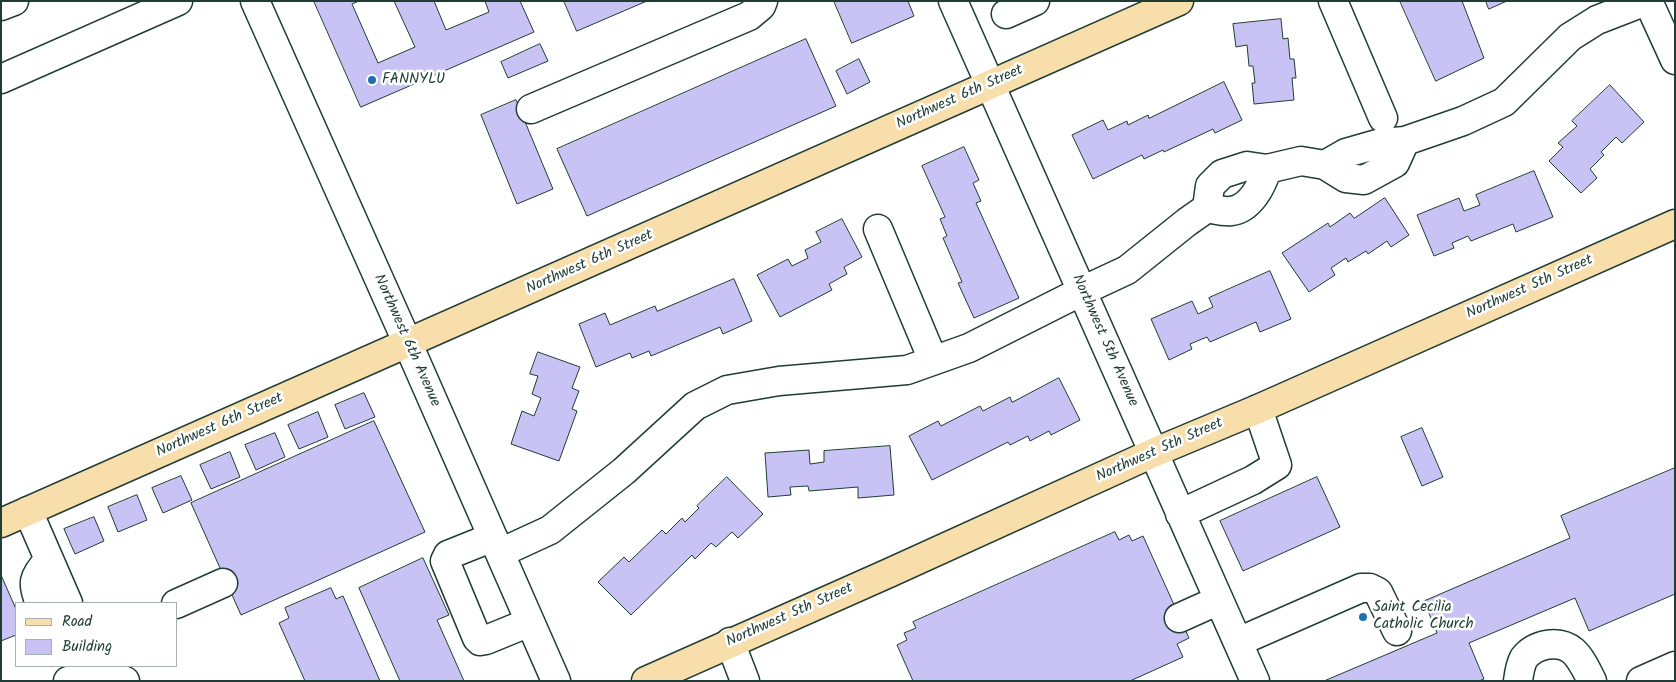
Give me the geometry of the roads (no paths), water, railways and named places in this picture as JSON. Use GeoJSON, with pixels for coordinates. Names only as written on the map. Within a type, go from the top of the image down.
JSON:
{"type":"FeatureCollection","features":[{"type":"Feature","properties":{"kind":"main road","name":"Northwest 6th Street"},"geometry":{"type":"LineString","coordinates":[[1,523],[1179,1]]}},
{"type":"Feature","properties":{"kind":"main road","name":"Northwest 5th Street"},"geometry":{"type":"LineString","coordinates":[[646,681],[1153,453],[1258,409],[1675,224]]}},
{"type":"Feature","properties":{"kind":"street"},"geometry":{"type":"LineString","coordinates":[[1,6],[14,1]]}},
{"type":"Feature","properties":{"kind":"street"},"geometry":{"type":"LineString","coordinates":[[1,79],[178,1]]}},
{"type":"Feature","properties":{"kind":"street","name":"Northwest 6th Avenue"},"geometry":{"type":"LineString","coordinates":[[254,1],[408,344],[556,681]]}},
{"type":"Feature","properties":{"kind":"street"},"geometry":{"type":"LineString","coordinates":[[531,109],[749,16],[764,1]]}},
{"type":"Feature","properties":{"kind":"street","name":"Northwest 5th Avenue"},"geometry":{"type":"LineString","coordinates":[[953,1],[1238,642],[1252,680]]}},
{"type":"Feature","properties":{"kind":"street"},"geometry":{"type":"LineString","coordinates":[[1006,14],[1035,1]]}},
{"type":"Feature","properties":{"kind":"street"},"geometry":{"type":"LineString","coordinates":[[1333,1],[1383,118]]}},
{"type":"Feature","properties":{"kind":"street"},"geometry":{"type":"LineString","coordinates":[[1207,208],[1210,186],[1222,174],[1247,166],[1267,169],[1302,161],[1325,164],[1346,178],[1364,180],[1395,163],[1406,141],[1463,121],[1504,102],[1570,37],[1597,20],[1647,1],[1675,60]]}},
{"type":"Feature","properties":{"kind":"street"},"geometry":{"type":"LineString","coordinates":[[530,622],[480,641],[477,638],[445,560],[448,555],[496,545],[550,530],[624,472],[695,406],[728,390],[779,381],[907,370],[969,348],[1128,270],[1207,208],[1231,211],[1248,203],[1264,182],[1267,169]]}},
{"type":"Feature","properties":{"kind":"street"},"geometry":{"type":"LineString","coordinates":[[878,229],[933,360]]}},
{"type":"Feature","properties":{"kind":"street"},"geometry":{"type":"LineString","coordinates":[[1180,514],[1253,480],[1277,464],[1258,409]]}},
{"type":"Feature","properties":{"kind":"street"},"geometry":{"type":"LineString","coordinates":[[28,511],[68,602]]}},
{"type":"Feature","properties":{"kind":"street"},"geometry":{"type":"LineString","coordinates":[[40,602],[35,592],[34,578],[49,559]]}},
{"type":"Feature","properties":{"kind":"street"},"geometry":{"type":"LineString","coordinates":[[178,603],[224,583]]}},
{"type":"Feature","properties":{"kind":"street"},"geometry":{"type":"LineString","coordinates":[[1238,642],[1361,588],[1370,588],[1378,592],[1397,631]]}},
{"type":"Feature","properties":{"kind":"street"},"geometry":{"type":"LineString","coordinates":[[1180,618],[1219,600]]}},
{"type":"Feature","properties":{"kind":"street"},"geometry":{"type":"LineString","coordinates":[[730,642],[746,681]]}},
{"type":"Feature","properties":{"kind":"street"},"geometry":{"type":"LineString","coordinates":[[1518,681],[1519,672],[1530,652],[1544,645],[1557,644],[1575,652],[1592,681]]}},
{"type":"Feature","properties":{"kind":"street"},"geometry":{"type":"LineString","coordinates":[[69,680],[95,667],[125,681]]}},
{"type":"Feature","properties":{"kind":"place","name":"FANNYLU"},"geometry":{"type":"Point","coordinates":[372,80]}},
{"type":"Feature","properties":{"kind":"place","name":"Saint Cecilia Catholic Church"},"geometry":{"type":"Point","coordinates":[1363,617]}}]}
